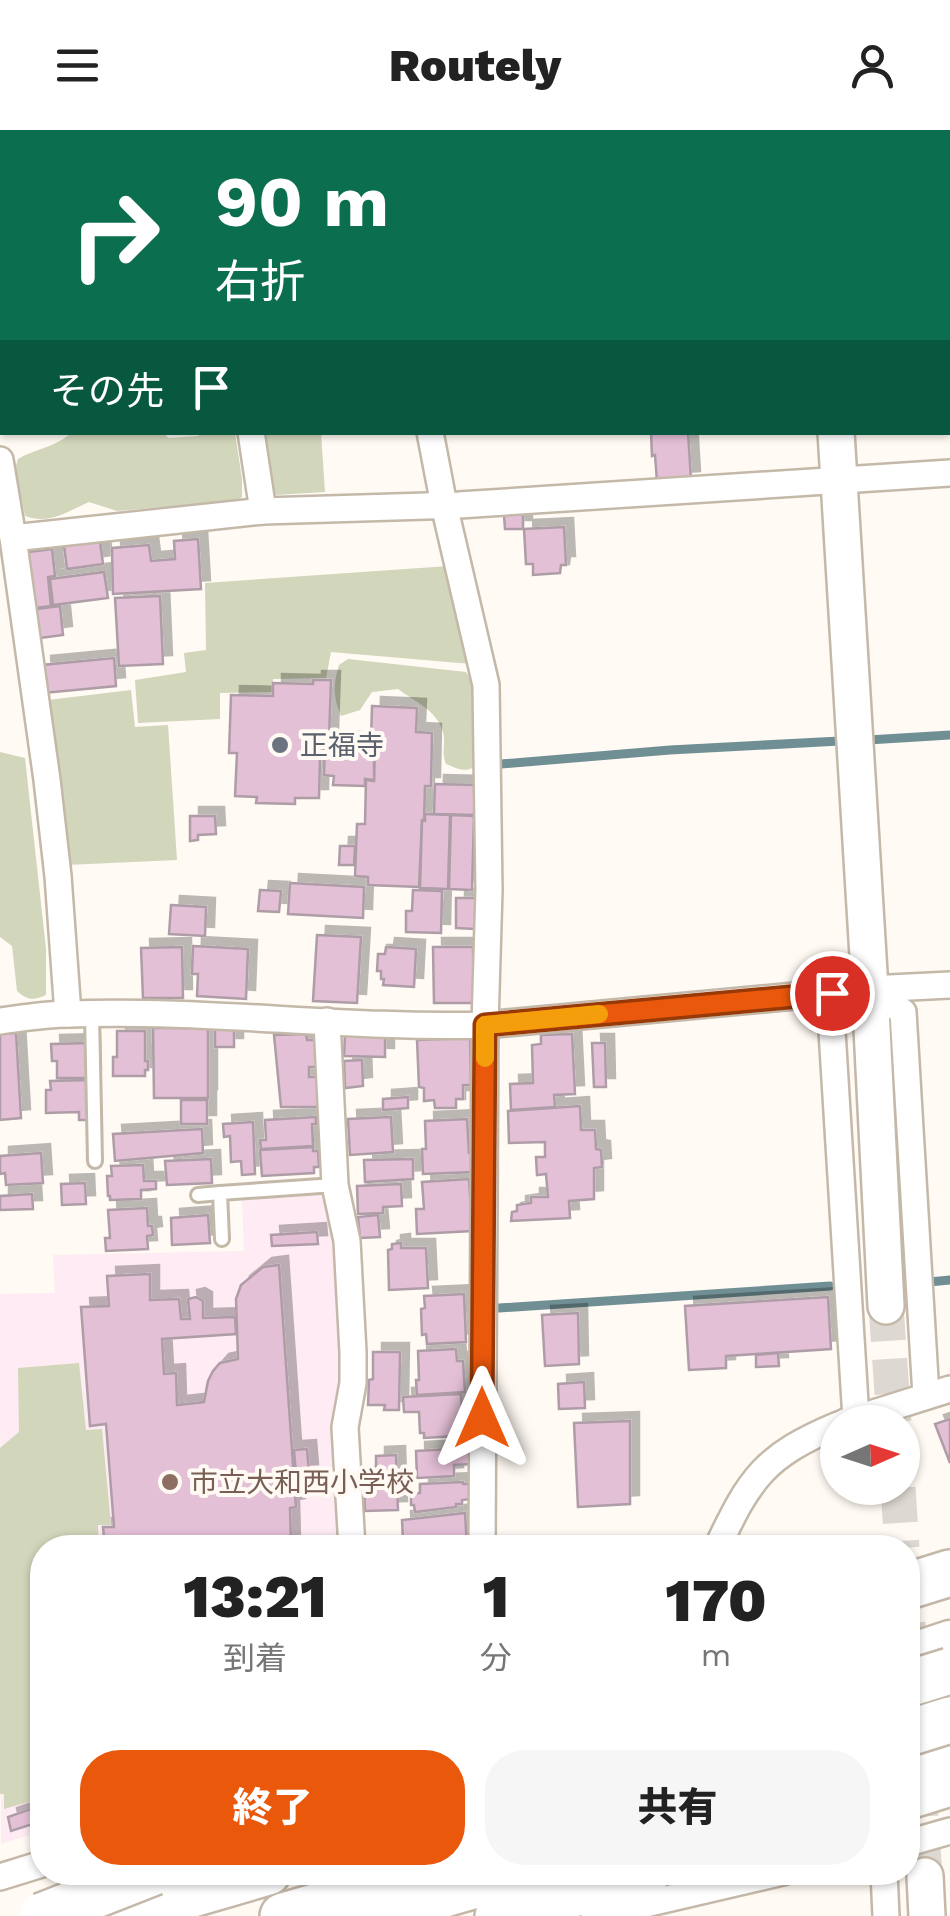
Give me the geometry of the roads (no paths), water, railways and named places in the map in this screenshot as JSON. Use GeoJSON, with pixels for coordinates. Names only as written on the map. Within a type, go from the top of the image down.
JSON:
{"type":"FeatureCollection","features":[{"type":"Feature","properties":{"kind":"highway"},"geometry":{"type":"LineString","coordinates":[[920,1582],[950,1572]]}},
{"type":"Feature","properties":{"kind":"highway"},"geometry":{"type":"LineString","coordinates":[[920,1680],[950,1670]]}},
{"type":"Feature","properties":{"kind":"highway"},"geometry":{"type":"LineString","coordinates":[[920,1729],[950,1720]]}},
{"type":"Feature","properties":{"kind":"highway"},"geometry":{"type":"LineString","coordinates":[[920,1792],[950,1783]]}},
{"type":"Feature","properties":{"kind":"highway"},"geometry":{"type":"LineString","coordinates":[[34,1914],[117,1885]]}},
{"type":"Feature","properties":{"kind":"highway"},"geometry":{"type":"LineString","coordinates":[[117,1916],[223,1885]]}},
{"type":"Feature","properties":{"kind":"highway"},"geometry":{"type":"LineString","coordinates":[[282,1916],[389,1885]]}},
{"type":"Feature","properties":{"kind":"highway"},"geometry":{"type":"LineString","coordinates":[[498,1916],[604,1885]]}},
{"type":"Feature","properties":{"kind":"main road"},"geometry":{"type":"LineString","coordinates":[[920,1651],[950,1641]]}},
{"type":"Feature","properties":{"kind":"main road"},"geometry":{"type":"LineString","coordinates":[[920,1755],[950,1745]]}},
{"type":"Feature","properties":{"kind":"main road"},"geometry":{"type":"LineString","coordinates":[[34,1914],[133,1885]]}},
{"type":"Feature","properties":{"kind":"main road"},"geometry":{"type":"LineString","coordinates":[[377,1916],[485,1885]]}},
{"type":"Feature","properties":{"kind":"street"},"geometry":{"type":"LineString","coordinates":[[250,435],[263,511]]}},
{"type":"Feature","properties":{"kind":"street"},"geometry":{"type":"LineString","coordinates":[[431,435],[486,685],[489,890],[482,1535]]}},
{"type":"Feature","properties":{"kind":"street"},"geometry":{"type":"LineString","coordinates":[[836,435],[886,1306]]}},
{"type":"Feature","properties":{"kind":"street"},"geometry":{"type":"LineString","coordinates":[[0,460],[80,1014]]}},
{"type":"Feature","properties":{"kind":"street"},"geometry":{"type":"LineString","coordinates":[[14,538],[263,511],[444,506],[950,472]]}},
{"type":"Feature","properties":{"kind":"street"},"geometry":{"type":"LineString","coordinates":[[0,1020],[80,1014],[485,1025],[870,989],[950,986]]}},
{"type":"Feature","properties":{"kind":"street"},"geometry":{"type":"LineString","coordinates":[[870,989],[904,1012],[938,1393],[900,1405]]}},
{"type":"Feature","properties":{"kind":"street"},"geometry":{"type":"LineString","coordinates":[[845,1405],[831,1015],[870,989]]}},
{"type":"Feature","properties":{"kind":"street"},"geometry":{"type":"LineString","coordinates":[[327,1021],[335,1185],[347,1241],[354,1352],[345,1427],[351,1535]]}},
{"type":"Feature","properties":{"kind":"street"},"geometry":{"type":"LineString","coordinates":[[724,1535],[749,1484],[770,1462],[820,1433]]}},
{"type":"Feature","properties":{"kind":"street"},"geometry":{"type":"LineString","coordinates":[[920,1840],[950,1831]]}},
{"type":"Feature","properties":{"kind":"street"},"geometry":{"type":"LineString","coordinates":[[0,1877],[30,1868]]}},
{"type":"Feature","properties":{"kind":"street"},"geometry":{"type":"LineString","coordinates":[[925,1876],[927,1916]]}},
{"type":"Feature","properties":{"kind":"street"},"geometry":{"type":"LineString","coordinates":[[34,1885],[34,1914]]}},
{"type":"Feature","properties":{"kind":"street"},"geometry":{"type":"LineString","coordinates":[[594,1916],[728,1885]]}},
{"type":"Feature","properties":{"kind":"street"},"geometry":{"type":"LineString","coordinates":[[885,1885],[886,1916]]}},
{"type":"Feature","properties":{"kind":"lane"},"geometry":{"type":"LineString","coordinates":[[80,1014],[95,1162]]}},
{"type":"Feature","properties":{"kind":"lane"},"geometry":{"type":"LineString","coordinates":[[198,1195],[335,1185]]}},
{"type":"Feature","properties":{"kind":"lane"},"geometry":{"type":"LineString","coordinates":[[220,1193],[222,1238]]}},
{"type":"Feature","properties":{"kind":"waterway"},"geometry":{"type":"LineString","coordinates":[[868,740],[950,735]]}},
{"type":"Feature","properties":{"kind":"waterway"},"geometry":{"type":"LineString","coordinates":[[501,764],[840,741]]}},
{"type":"Feature","properties":{"kind":"waterway"},"geometry":{"type":"LineString","coordinates":[[929,1282],[950,1280]]}},
{"type":"Feature","properties":{"kind":"waterway"},"geometry":{"type":"LineString","coordinates":[[499,1308],[830,1286]]}},
{"type":"Feature","properties":{"kind":"tunnel"},"geometry":{"type":"LineString","coordinates":[[886,1306],[893,1405]]}},
{"type":"Feature","properties":{"kind":"tunnel"},"geometry":{"type":"LineString","coordinates":[[899,1505],[901,1535]]}},
{"type":"Feature","properties":{"kind":"tunnel"},"geometry":{"type":"LineString","coordinates":[[920,1802],[925,1876]]}},
{"type":"Feature","properties":{"kind":"place","name":"正福寺"},"geometry":{"type":"Point","coordinates":[280,745]}},
{"type":"Feature","properties":{"kind":"place","name":"市立大和西小学校"},"geometry":{"type":"Point","coordinates":[170,1482]}}]}
